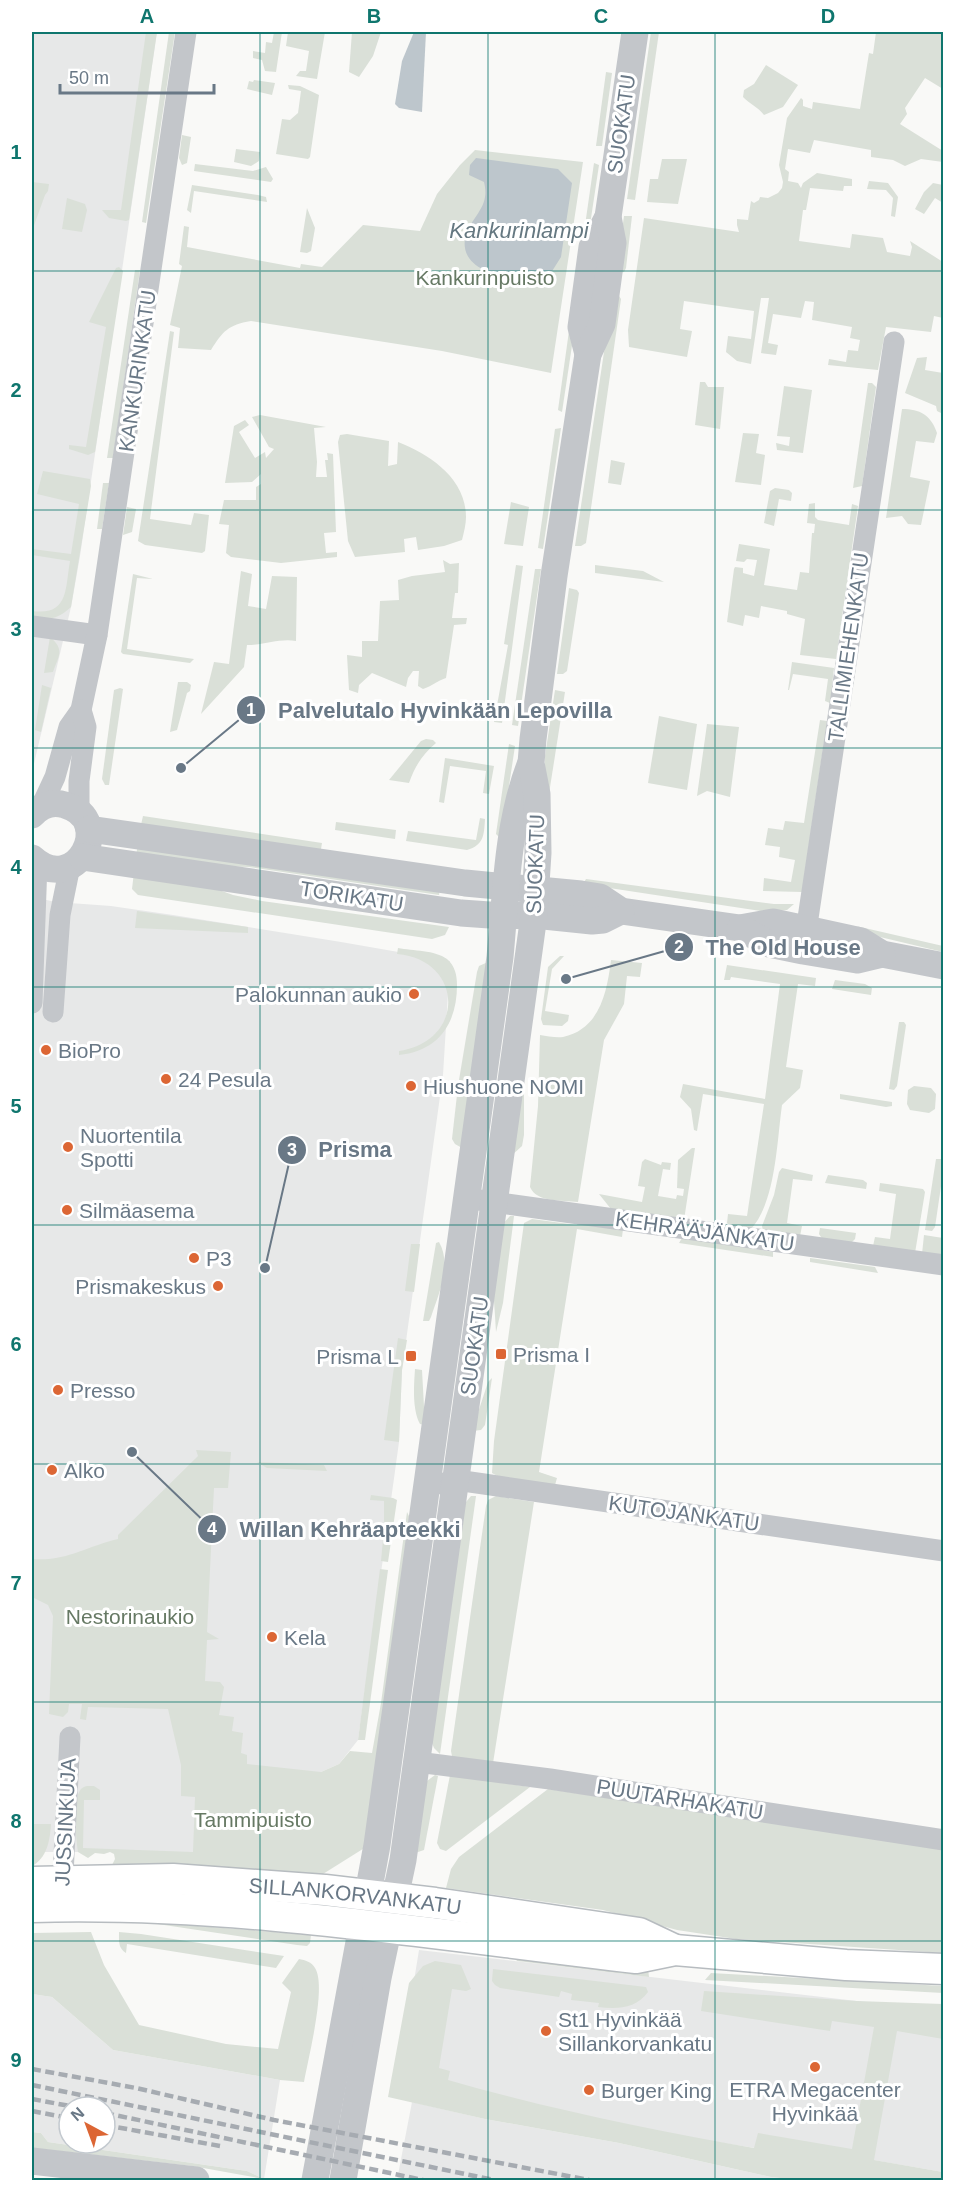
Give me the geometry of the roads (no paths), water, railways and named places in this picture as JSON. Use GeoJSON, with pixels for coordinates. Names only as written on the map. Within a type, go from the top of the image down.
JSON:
{"type":"FeatureCollection","features":[{"type":"Feature","properties":{"kind":"main road","name":"SILLANKORVANKATU"},"geometry":{"type":"LineString","coordinates":[[32,1907],[62,1894],[211,1880],[382,1897],[639,1933],[675,1950]]}},
{"type":"Feature","properties":{"kind":"main road","name":"SILLANKORVANKATU"},"geometry":{"type":"LineString","coordinates":[[32,1882],[62,1894],[101,1905],[246,1913],[375,1926],[636,1958],[675,1950],[846,1965],[944,1970]]}},
{"type":"Feature","properties":{"kind":"street","name":"KANKURINKATU"},"geometry":{"type":"LineString","coordinates":[[34,812],[55,777],[69,727],[81,710],[97,635],[186,32]]}},
{"type":"Feature","properties":{"kind":"street","name":"SUOKATU"},"geometry":{"type":"LineString","coordinates":[[382,1897],[378,1834],[500,957],[519,794],[531,763],[555,576],[588,354],[602,324],[613,243],[608,217],[635,32]]}},
{"type":"Feature","properties":{"kind":"street","name":"TALLIMIEHENKATU"},"geometry":{"type":"LineString","coordinates":[[805,940],[894,342]]}},
{"type":"Feature","properties":{"kind":"street"},"geometry":{"type":"LineString","coordinates":[[32,626],[97,635]]}},
{"type":"Feature","properties":{"kind":"street","name":"KANKURINKATU"},"geometry":{"type":"LineString","coordinates":[[81,710],[86,728],[79,781],[84,821]]}},
{"type":"Feature","properties":{"kind":"street","name":"SUOKATU"},"geometry":{"type":"LineString","coordinates":[[375,1926],[417,1762],[534,915],[537,889],[537,794],[531,763]]}},
{"type":"Feature","properties":{"kind":"street","name":"TORIKATU"},"geometry":{"type":"LineString","coordinates":[[34,812],[60,803],[84,821],[465,883],[600,897],[621,911],[740,928],[769,944],[805,940],[857,960],[882,954],[944,966]]}},
{"type":"Feature","properties":{"kind":"street"},"geometry":{"type":"LineString","coordinates":[[53,1012],[63,894],[76,861],[89,840],[84,821]]}},
{"type":"Feature","properties":{"kind":"street"},"geometry":{"type":"LineString","coordinates":[[32,1003],[34,860]]}},
{"type":"Feature","properties":{"kind":"street","name":"TORIKATU"},"geometry":{"type":"LineString","coordinates":[[34,860],[54,869],[76,861],[461,913],[504,916],[534,915],[592,921],[603,920],[621,911]]}},
{"type":"Feature","properties":{"kind":"street","name":"KEHRÄÄJÄNKATU"},"geometry":{"type":"LineString","coordinates":[[466,1198],[944,1265]]}},
{"type":"Feature","properties":{"kind":"street","name":"KUTOJANKATU"},"geometry":{"type":"LineString","coordinates":[[426,1489],[456,1480],[944,1551]]}},
{"type":"Feature","properties":{"kind":"street","name":"JUSSINKUJA"},"geometry":{"type":"LineString","coordinates":[[62,1894],[70,1737]]}},
{"type":"Feature","properties":{"kind":"street","name":"PUUTARHAKATU"},"geometry":{"type":"LineString","coordinates":[[417,1762],[550,1779],[944,1840]]}},
{"type":"Feature","properties":{"kind":"street"},"geometry":{"type":"LineString","coordinates":[[315,2181],[375,1926]]}},
{"type":"Feature","properties":{"kind":"street"},"geometry":{"type":"LineString","coordinates":[[343,2181],[359,2081],[375,1926]]}},
{"type":"Feature","properties":{"kind":"street"},"geometry":{"type":"LineString","coordinates":[[32,2161],[101,2176],[196,2181]]}},
{"type":"Feature","properties":{"kind":"water"},"geometry":{"type":"Polygon","coordinates":[[[414,32],[426,32],[422,112],[399,108],[395,104],[402,61],[414,32]]]}},
{"type":"Feature","properties":{"kind":"water","name":"Kankurinlampi"},"geometry":{"type":"Polygon","coordinates":[[[476,158],[558,169],[572,183],[561,257],[549,276],[525,279],[510,277],[483,269],[472,262],[466,252],[465,239],[484,202],[485,195],[484,182],[469,175],[470,165],[476,158]]]}},
{"type":"Feature","properties":{"kind":"railway"},"geometry":{"type":"LineString","coordinates":[[32,2069],[136,2088],[274,2120],[589,2180]]}},
{"type":"Feature","properties":{"kind":"railway"},"geometry":{"type":"LineString","coordinates":[[32,2085],[494,2180]]}},
{"type":"Feature","properties":{"kind":"railway"},"geometry":{"type":"LineString","coordinates":[[32,2099],[57,2104]]}},
{"type":"Feature","properties":{"kind":"railway"},"geometry":{"type":"LineString","coordinates":[[32,2111],[57,2116]]}},
{"type":"Feature","properties":{"kind":"railway"},"geometry":{"type":"LineString","coordinates":[[117,2116],[423,2180]]}},
{"type":"Feature","properties":{"kind":"railway"},"geometry":{"type":"LineString","coordinates":[[117,2127],[220,2146]]}},
{"type":"Feature","properties":{"kind":"place","name":"Palvelutalo Hyvinkään Lepovilla"},"geometry":{"type":"Point","coordinates":[181,768]}},
{"type":"Feature","properties":{"kind":"place","name":"The Old House"},"geometry":{"type":"Point","coordinates":[566,979]}},
{"type":"Feature","properties":{"kind":"place","name":"Palokunnan aukio"},"geometry":{"type":"Point","coordinates":[414,994]}},
{"type":"Feature","properties":{"kind":"place","name":"BioPro"},"geometry":{"type":"Point","coordinates":[46,1050]}},
{"type":"Feature","properties":{"kind":"place","name":"24 Pesula"},"geometry":{"type":"Point","coordinates":[166,1079]}},
{"type":"Feature","properties":{"kind":"place","name":"Hiushuone NOMI"},"geometry":{"type":"Point","coordinates":[411,1086]}},
{"type":"Feature","properties":{"kind":"place","name":"Nuortentila Spotti"},"geometry":{"type":"Point","coordinates":[68,1147]}},
{"type":"Feature","properties":{"kind":"place","name":"Silmäasema"},"geometry":{"type":"Point","coordinates":[67,1210]}},
{"type":"Feature","properties":{"kind":"place","name":"P3"},"geometry":{"type":"Point","coordinates":[194,1258]}},
{"type":"Feature","properties":{"kind":"place","name":"Prisma"},"geometry":{"type":"Point","coordinates":[265,1268]}},
{"type":"Feature","properties":{"kind":"place","name":"Prismakeskus"},"geometry":{"type":"Point","coordinates":[218,1286]}},
{"type":"Feature","properties":{"kind":"place","name":"Prisma I"},"geometry":{"type":"Point","coordinates":[501,1354]}},
{"type":"Feature","properties":{"kind":"place","name":"Prisma L"},"geometry":{"type":"Point","coordinates":[411,1356]}},
{"type":"Feature","properties":{"kind":"place","name":"Presso"},"geometry":{"type":"Point","coordinates":[58,1390]}},
{"type":"Feature","properties":{"kind":"place","name":"Willan Kehräapteekki"},"geometry":{"type":"Point","coordinates":[132,1452]}},
{"type":"Feature","properties":{"kind":"place","name":"Alko"},"geometry":{"type":"Point","coordinates":[52,1470]}},
{"type":"Feature","properties":{"kind":"place","name":"Kela"},"geometry":{"type":"Point","coordinates":[272,1637]}},
{"type":"Feature","properties":{"kind":"place","name":"St1 Hyvinkää Sillankorvankatu"},"geometry":{"type":"Point","coordinates":[546,2031]}},
{"type":"Feature","properties":{"kind":"place","name":"ETRA Megacenter Hyvinkää"},"geometry":{"type":"Point","coordinates":[815,2067]}},
{"type":"Feature","properties":{"kind":"place","name":"Burger King"},"geometry":{"type":"Point","coordinates":[589,2090]}},
{"type":"Feature","properties":{"kind":"park label","name":"Kankurinpuisto"},"geometry":{"type":"Point","coordinates":[485,277]}},
{"type":"Feature","properties":{"kind":"park label","name":"Nestorinaukio"},"geometry":{"type":"Point","coordinates":[130,1616]}},
{"type":"Feature","properties":{"kind":"park label","name":"Tammipuisto"},"geometry":{"type":"Point","coordinates":[253,1819]}}]}
